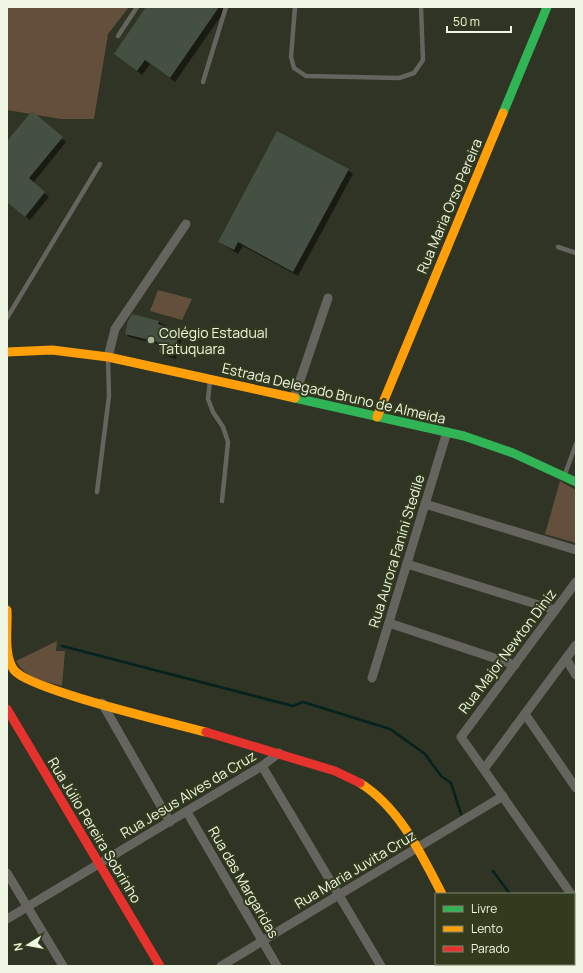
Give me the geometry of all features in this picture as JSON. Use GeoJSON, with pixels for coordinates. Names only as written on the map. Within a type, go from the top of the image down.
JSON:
{"type":"FeatureCollection","features":[{"type":"Feature","properties":{"kind":"street","name":"Rua Maria Orso Pereira"},"geometry":{"type":"LineString","coordinates":[[377,417],[547,7]]}},
{"type":"Feature","properties":{"kind":"street"},"geometry":{"type":"LineString","coordinates":[[108,357],[115,329],[186,224]]}},
{"type":"Feature","properties":{"kind":"street"},"geometry":{"type":"LineString","coordinates":[[294,398],[328,298]]}},
{"type":"Feature","properties":{"kind":"street","name":"Estrada Delegado Bruno de Almeida"},"geometry":{"type":"LineString","coordinates":[[7,352],[52,350],[108,357],[447,432],[502,448],[576,482]]}},
{"type":"Feature","properties":{"kind":"street","name":"Rua Aurora Fanini Stedile"},"geometry":{"type":"LineString","coordinates":[[372,678],[447,432]]}},
{"type":"Feature","properties":{"kind":"street"},"geometry":{"type":"LineString","coordinates":[[425,504],[576,550]]}},
{"type":"Feature","properties":{"kind":"street"},"geometry":{"type":"LineString","coordinates":[[407,564],[555,610]]}},
{"type":"Feature","properties":{"kind":"street","name":"Rua Major Newton Diniz"},"geometry":{"type":"LineString","coordinates":[[484,769],[461,737],[576,582]]}},
{"type":"Feature","properties":{"kind":"street"},"geometry":{"type":"LineString","coordinates":[[7,610],[9,652],[14,670],[18,674],[34,682],[102,703],[279,753],[338,772],[362,784],[384,804],[418,848],[441,893]]}},
{"type":"Feature","properties":{"kind":"street"},"geometry":{"type":"LineString","coordinates":[[389,624],[515,665]]}},
{"type":"Feature","properties":{"kind":"street"},"geometry":{"type":"LineString","coordinates":[[572,889],[484,769],[576,645]]}},
{"type":"Feature","properties":{"kind":"street"},"geometry":{"type":"LineString","coordinates":[[566,659],[576,674]]}},
{"type":"Feature","properties":{"kind":"street"},"geometry":{"type":"LineString","coordinates":[[7,678],[14,670]]}},
{"type":"Feature","properties":{"kind":"street"},"geometry":{"type":"LineString","coordinates":[[102,703],[170,822]]}},
{"type":"Feature","properties":{"kind":"street","name":"Rua Júlio Pereira Sobrinho"},"geometry":{"type":"LineString","coordinates":[[7,709],[160,966]]}},
{"type":"Feature","properties":{"kind":"street"},"geometry":{"type":"LineString","coordinates":[[525,714],[576,788]]}},
{"type":"Feature","properties":{"kind":"street","name":"Rua Jesus Alves da Cruz"},"geometry":{"type":"LineString","coordinates":[[7,919],[187,812],[262,766],[279,753]]}},
{"type":"Feature","properties":{"kind":"street"},"geometry":{"type":"LineString","coordinates":[[262,766],[381,966]]}},
{"type":"Feature","properties":{"kind":"street","name":"Rua Maria Juvita Cruz"},"geometry":{"type":"LineString","coordinates":[[221,966],[503,796]]}},
{"type":"Feature","properties":{"kind":"street","name":"Rua das Margaridas"},"geometry":{"type":"LineString","coordinates":[[187,812],[277,966]]}},
{"type":"Feature","properties":{"kind":"street"},"geometry":{"type":"LineString","coordinates":[[7,873],[63,966]]}},
{"type":"Feature","properties":{"kind":"lane"},"geometry":{"type":"LineString","coordinates":[[118,36],[138,7]]}},
{"type":"Feature","properties":{"kind":"lane"},"geometry":{"type":"LineString","coordinates":[[203,82],[226,7]]}},
{"type":"Feature","properties":{"kind":"lane"},"geometry":{"type":"LineString","coordinates":[[295,7],[291,56],[294,68],[306,76],[399,78],[414,73],[422,60],[421,7]]}},
{"type":"Feature","properties":{"kind":"lane"},"geometry":{"type":"LineString","coordinates":[[7,318],[100,164]]}},
{"type":"Feature","properties":{"kind":"lane"},"geometry":{"type":"LineString","coordinates":[[558,247],[576,254]]}},
{"type":"Feature","properties":{"kind":"lane"},"geometry":{"type":"LineString","coordinates":[[97,492],[109,396],[108,357]]}},
{"type":"Feature","properties":{"kind":"lane"},"geometry":{"type":"LineString","coordinates":[[210,379],[208,399],[213,412],[223,426],[228,442],[222,502]]}},
{"type":"Feature","properties":{"kind":"lane"},"geometry":{"type":"LineString","coordinates":[[564,476],[576,444]]}},
{"type":"Feature","properties":{"kind":"shaded area"},"geometry":{"type":"Polygon","coordinates":[[[7,7],[129,7],[108,34],[94,119],[61,119],[7,110],[7,7]]]}},
{"type":"Feature","properties":{"kind":"shaded area"},"geometry":{"type":"Polygon","coordinates":[[[158,290],[192,299],[182,320],[150,311],[158,290]]]}},
{"type":"Feature","properties":{"kind":"shaded area"},"geometry":{"type":"Polygon","coordinates":[[[560,481],[576,490],[576,543],[545,534],[560,481]]]}},
{"type":"Feature","properties":{"kind":"shaded area"},"geometry":{"type":"Polygon","coordinates":[[[57,641],[56,651],[65,651],[62,686],[30,675],[20,667],[16,661],[57,641]]]}},
{"type":"Feature","properties":{"kind":"building"},"geometry":{"type":"Polygon","coordinates":[[[146,7],[219,7],[170,78],[145,60],[137,71],[114,54],[146,7]]]}},
{"type":"Feature","properties":{"kind":"building"},"geometry":{"type":"Polygon","coordinates":[[[32,111],[63,137],[29,178],[45,192],[25,217],[7,202],[7,141],[32,111]]]}},
{"type":"Feature","properties":{"kind":"building"},"geometry":{"type":"Polygon","coordinates":[[[277,131],[349,169],[293,272],[238,242],[234,250],[218,242],[277,131]]]}},
{"type":"Feature","properties":{"kind":"building","name":"Colégio Estadual Tatuquara"},"geometry":{"type":"Polygon","coordinates":[[[132,314],[159,321],[158,324],[180,331],[173,356],[159,352],[161,343],[125,334],[128,321],[132,314]]]}},
{"type":"Feature","properties":{"kind":"waterway"},"geometry":{"type":"LineString","coordinates":[[62,646],[293,706],[303,702],[390,729],[425,754],[441,776],[451,783],[461,814]]}},
{"type":"Feature","properties":{"kind":"waterway"},"geometry":{"type":"LineString","coordinates":[[493,871],[509,893]]}},
{"type":"Feature","properties":{"kind":"traffic: fast"},"geometry":{"type":"LineString","coordinates":[[503,113],[547,7]]}},
{"type":"Feature","properties":{"kind":"traffic: fast"},"geometry":{"type":"LineString","coordinates":[[295,398],[464,436],[513,453],[576,482]]}},
{"type":"Feature","properties":{"kind":"traffic: slow"},"geometry":{"type":"LineString","coordinates":[[377,417],[503,113]]}},
{"type":"Feature","properties":{"kind":"traffic: slow"},"geometry":{"type":"LineString","coordinates":[[7,352],[52,350],[108,357],[295,398]]}},
{"type":"Feature","properties":{"kind":"traffic: slow"},"geometry":{"type":"LineString","coordinates":[[7,610],[8,657],[14,670],[25,678],[45,687],[72,696],[206,732]]}},
{"type":"Feature","properties":{"kind":"traffic: slow"},"geometry":{"type":"LineString","coordinates":[[360,783],[387,805],[398,819],[426,863],[441,893]]}},
{"type":"Feature","properties":{"kind":"traffic: jam"},"geometry":{"type":"LineString","coordinates":[[7,709],[160,966]]}},
{"type":"Feature","properties":{"kind":"traffic: jam"},"geometry":{"type":"LineString","coordinates":[[206,732],[335,771],[360,783]]}},
{"type":"Feature","properties":{"kind":"place","name":"Colégio Estadual Tatuquara"},"geometry":{"type":"Point","coordinates":[151,340]}}]}
